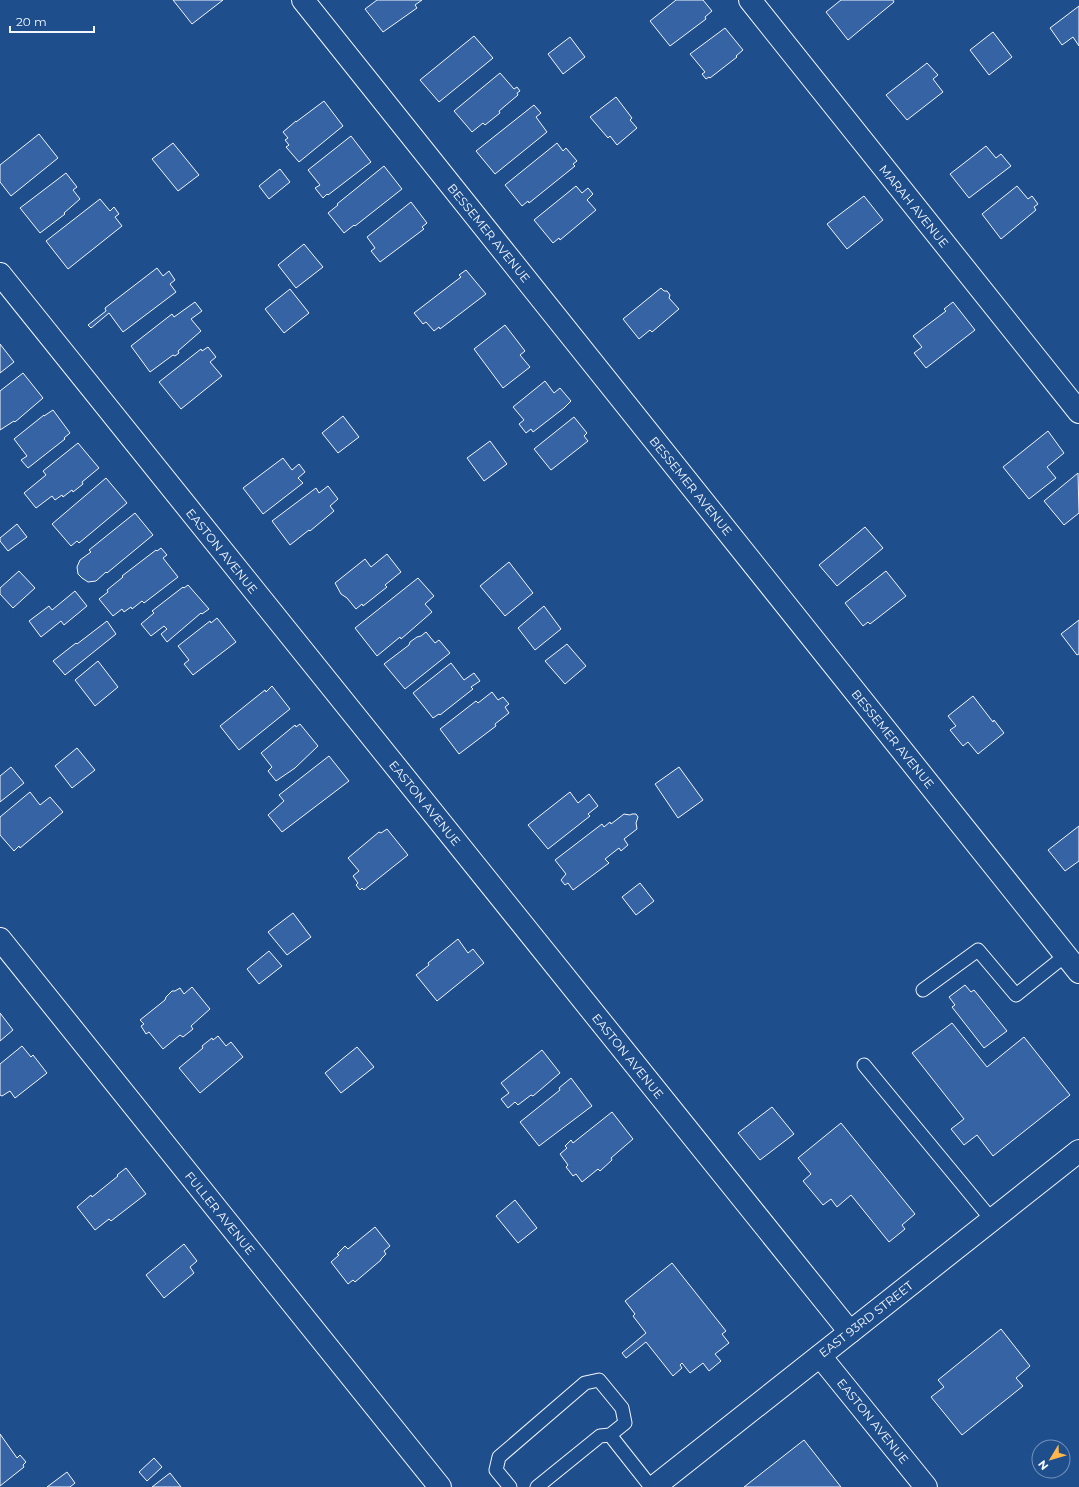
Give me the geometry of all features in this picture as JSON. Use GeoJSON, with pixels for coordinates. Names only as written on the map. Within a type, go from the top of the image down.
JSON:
{"type":"FeatureCollection","features":[{"type":"Feature","properties":{"kind":"street","name":"BESSEMER AVENUE"},"geometry":{"type":"LineString","coordinates":[[303,0],[1079,972]]}},
{"type":"Feature","properties":{"kind":"street","name":"MARAH AVENUE"},"geometry":{"type":"LineString","coordinates":[[750,0],[1079,412]]}},
{"type":"Feature","properties":{"kind":"street","name":"EASTON AVENUE"},"geometry":{"type":"LineString","coordinates":[[0,274],[850,1332]]}},
{"type":"Feature","properties":{"kind":"street","name":"FULLER AVENUE"},"geometry":{"type":"LineString","coordinates":[[0,939],[440,1487]]}},
{"type":"Feature","properties":{"kind":"street","name":"EAST 93RD STREET"},"geometry":{"type":"LineString","coordinates":[[662,1484],[850,1332],[1079,1151]]}},
{"type":"Feature","properties":{"kind":"street","name":"EASTON AVENUE"},"geometry":{"type":"LineString","coordinates":[[820,1356],[926,1487]]}},
{"type":"Feature","properties":{"kind":"lane"},"geometry":{"type":"LineString","coordinates":[[923,990],[978,950],[1016,995],[1066,955]]}},
{"type":"Feature","properties":{"kind":"lane"},"geometry":{"type":"LineString","coordinates":[[864,1066],[992,1220]]}},
{"type":"Feature","properties":{"kind":"lane"},"geometry":{"type":"LineString","coordinates":[[510,1487],[496,1470],[500,1457],[585,1383],[599,1380],[622,1408],[625,1423],[610,1435],[600,1436],[537,1487]]}},
{"type":"Feature","properties":{"kind":"lane"},"geometry":{"type":"LineString","coordinates":[[610,1435],[662,1484]]}},
{"type":"Feature","properties":{"kind":"building"},"geometry":{"type":"Polygon","coordinates":[[[173,0],[223,0],[192,24],[173,0]]]}},
{"type":"Feature","properties":{"kind":"building"},"geometry":{"type":"Polygon","coordinates":[[[377,0],[422,0],[415,5],[417,8],[383,32],[365,9],[377,0]]]}},
{"type":"Feature","properties":{"kind":"building"},"geometry":{"type":"Polygon","coordinates":[[[676,0],[703,0],[712,11],[705,17],[706,19],[670,46],[650,21],[676,0]]]}},
{"type":"Feature","properties":{"kind":"building"},"geometry":{"type":"Polygon","coordinates":[[[841,0],[893,0],[894,2],[848,40],[826,12],[841,0]]]}},
{"type":"Feature","properties":{"kind":"building"},"geometry":{"type":"Polygon","coordinates":[[[1079,6],[1079,46],[1073,37],[1062,45],[1050,28],[1079,6]]]}},
{"type":"Feature","properties":{"kind":"building"},"geometry":{"type":"Polygon","coordinates":[[[725,28],[743,50],[736,56],[737,57],[710,78],[709,77],[706,79],[702,74],[705,72],[690,54],[725,28]]]}},
{"type":"Feature","properties":{"kind":"building"},"geometry":{"type":"Polygon","coordinates":[[[993,32],[1012,57],[989,75],[970,50],[993,32]]]}},
{"type":"Feature","properties":{"kind":"building"},"geometry":{"type":"Polygon","coordinates":[[[474,36],[493,58],[439,102],[420,80],[474,36]]]}},
{"type":"Feature","properties":{"kind":"building"},"geometry":{"type":"Polygon","coordinates":[[[570,37],[585,57],[563,74],[548,54],[570,37]]]}},
{"type":"Feature","properties":{"kind":"building"},"geometry":{"type":"Polygon","coordinates":[[[927,63],[938,75],[933,79],[943,92],[907,120],[886,95],[927,63]]]}},
{"type":"Feature","properties":{"kind":"building"},"geometry":{"type":"Polygon","coordinates":[[[500,73],[514,89],[517,87],[520,91],[517,93],[518,95],[499,111],[500,113],[485,125],[483,123],[472,132],[454,111],[500,73]]]}},
{"type":"Feature","properties":{"kind":"building"},"geometry":{"type":"Polygon","coordinates":[[[616,97],[632,118],[630,120],[637,128],[617,145],[610,136],[608,138],[590,117],[616,97]]]}},
{"type":"Feature","properties":{"kind":"building"},"geometry":{"type":"Polygon","coordinates":[[[324,101],[343,126],[299,162],[286,147],[289,145],[285,140],[288,138],[283,132],[324,101]]]}},
{"type":"Feature","properties":{"kind":"building"},"geometry":{"type":"Polygon","coordinates":[[[534,105],[541,113],[536,117],[547,132],[495,174],[476,151],[534,105]]]}},
{"type":"Feature","properties":{"kind":"building"},"geometry":{"type":"Polygon","coordinates":[[[39,134],[58,158],[11,196],[0,182],[0,165],[39,134]]]}},
{"type":"Feature","properties":{"kind":"building"},"geometry":{"type":"Polygon","coordinates":[[[351,136],[371,162],[323,198],[315,188],[320,185],[308,170],[351,136]]]}},
{"type":"Feature","properties":{"kind":"building"},"geometry":{"type":"Polygon","coordinates":[[[173,143],[199,175],[178,191],[152,159],[173,143]]]}},
{"type":"Feature","properties":{"kind":"building"},"geometry":{"type":"Polygon","coordinates":[[[557,143],[563,151],[566,148],[577,161],[573,164],[575,166],[529,203],[528,201],[522,206],[505,185],[557,143]]]}},
{"type":"Feature","properties":{"kind":"building"},"geometry":{"type":"Polygon","coordinates":[[[986,146],[996,158],[1001,154],[1011,166],[969,198],[950,174],[986,146]]]}},
{"type":"Feature","properties":{"kind":"building"},"geometry":{"type":"Polygon","coordinates":[[[384,166],[402,189],[344,233],[328,213],[384,166]]]}},
{"type":"Feature","properties":{"kind":"building"},"geometry":{"type":"Polygon","coordinates":[[[280,169],[290,182],[269,199],[259,186],[280,169]]]}},
{"type":"Feature","properties":{"kind":"building"},"geometry":{"type":"Polygon","coordinates":[[[66,173],[77,187],[73,190],[80,199],[64,213],[65,214],[40,233],[20,208],[66,173]]]}},
{"type":"Feature","properties":{"kind":"building"},"geometry":{"type":"Polygon","coordinates":[[[576,186],[582,193],[588,188],[593,194],[587,200],[596,210],[560,240],[559,238],[553,243],[534,220],[576,186]]]}},
{"type":"Feature","properties":{"kind":"building"},"geometry":{"type":"Polygon","coordinates":[[[1017,186],[1028,199],[1032,196],[1038,204],[1034,207],[1036,210],[1001,239],[982,214],[1017,186]]]}},
{"type":"Feature","properties":{"kind":"building"},"geometry":{"type":"Polygon","coordinates":[[[864,196],[883,220],[847,249],[827,224],[864,196]]]}},
{"type":"Feature","properties":{"kind":"building"},"geometry":{"type":"Polygon","coordinates":[[[100,199],[110,211],[114,207],[119,214],[115,217],[122,226],[68,269],[46,241],[100,199]]]}},
{"type":"Feature","properties":{"kind":"building"},"geometry":{"type":"Polygon","coordinates":[[[411,202],[427,223],[422,227],[424,229],[380,262],[371,251],[375,248],[367,237],[411,202]]]}},
{"type":"Feature","properties":{"kind":"building"},"geometry":{"type":"Polygon","coordinates":[[[304,244],[323,267],[296,288],[278,265],[304,244]]]}},
{"type":"Feature","properties":{"kind":"building"},"geometry":{"type":"Polygon","coordinates":[[[157,268],[163,276],[169,271],[175,280],[170,284],[176,292],[123,332],[109,313],[91,328],[88,325],[106,311],[105,308],[157,268]]]}},
{"type":"Feature","properties":{"kind":"building"},"geometry":{"type":"Polygon","coordinates":[[[466,270],[486,294],[440,329],[439,327],[434,331],[426,322],[423,324],[414,313],[461,277],[459,275],[466,270]]]}},
{"type":"Feature","properties":{"kind":"building"},"geometry":{"type":"Polygon","coordinates":[[[661,288],[664,291],[667,291],[670,295],[669,298],[679,309],[652,332],[650,330],[639,339],[623,319],[661,288]]]}},
{"type":"Feature","properties":{"kind":"building"},"geometry":{"type":"Polygon","coordinates":[[[290,289],[309,313],[284,333],[265,309],[290,289]]]}},
{"type":"Feature","properties":{"kind":"building"},"geometry":{"type":"Polygon","coordinates":[[[195,302],[202,311],[191,319],[201,331],[178,351],[179,353],[175,356],[173,355],[150,372],[131,346],[172,314],[174,317],[195,302]]]}},
{"type":"Feature","properties":{"kind":"building"},"geometry":{"type":"Polygon","coordinates":[[[953,302],[975,330],[926,368],[914,353],[922,347],[913,336],[946,311],[944,309],[953,302]]]}},
{"type":"Feature","properties":{"kind":"building"},"geometry":{"type":"Polygon","coordinates":[[[505,325],[525,351],[520,355],[530,367],[503,388],[474,349],[505,325]]]}},
{"type":"Feature","properties":{"kind":"building"},"geometry":{"type":"Polygon","coordinates":[[[0,344],[14,362],[0,373],[0,344]]]}},
{"type":"Feature","properties":{"kind":"building"},"geometry":{"type":"Polygon","coordinates":[[[208,347],[216,357],[210,362],[222,376],[181,409],[159,382],[201,349],[202,351],[208,347]]]}},
{"type":"Feature","properties":{"kind":"building"},"geometry":{"type":"Polygon","coordinates":[[[23,373],[43,398],[15,422],[14,421],[0,430],[0,391],[23,373]]]}},
{"type":"Feature","properties":{"kind":"building"},"geometry":{"type":"Polygon","coordinates":[[[545,381],[554,393],[560,388],[571,401],[533,432],[531,429],[526,433],[519,424],[524,420],[513,407],[545,381]]]}},
{"type":"Feature","properties":{"kind":"building"},"geometry":{"type":"Polygon","coordinates":[[[53,410],[70,433],[64,438],[65,439],[28,468],[21,460],[27,456],[14,439],[44,415],[53,410]]]}},
{"type":"Feature","properties":{"kind":"building"},"geometry":{"type":"Polygon","coordinates":[[[343,416],[359,437],[338,453],[322,433],[343,416]]]}},
{"type":"Feature","properties":{"kind":"building"},"geometry":{"type":"Polygon","coordinates":[[[574,417],[587,433],[584,436],[588,441],[551,470],[534,449],[574,417]]]}},
{"type":"Feature","properties":{"kind":"building"},"geometry":{"type":"Polygon","coordinates":[[[1048,431],[1064,453],[1047,467],[1056,478],[1029,499],[1003,467],[1048,431]]]}},
{"type":"Feature","properties":{"kind":"building"},"geometry":{"type":"Polygon","coordinates":[[[490,441],[507,464],[484,481],[467,458],[490,441]]]}},
{"type":"Feature","properties":{"kind":"building"},"geometry":{"type":"Polygon","coordinates":[[[78,443],[99,468],[82,482],[83,484],[73,492],[72,490],[63,497],[62,495],[55,500],[52,496],[36,508],[24,493],[46,475],[43,471],[78,443]]]}},
{"type":"Feature","properties":{"kind":"building"},"geometry":{"type":"Polygon","coordinates":[[[283,458],[292,470],[299,464],[305,472],[298,478],[303,483],[263,514],[243,488],[283,458]]]}},
{"type":"Feature","properties":{"kind":"building"},"geometry":{"type":"Polygon","coordinates":[[[1078,473],[1079,513],[1064,525],[1044,501],[1078,473]]]}},
{"type":"Feature","properties":{"kind":"building"},"geometry":{"type":"Polygon","coordinates":[[[106,478],[127,503],[79,543],[77,541],[71,546],[52,524],[106,478]]]}},
{"type":"Feature","properties":{"kind":"building"},"geometry":{"type":"Polygon","coordinates":[[[328,486],[338,499],[330,506],[334,511],[290,545],[272,521],[316,488],[319,493],[328,486]]]}},
{"type":"Feature","properties":{"kind":"building"},"geometry":{"type":"Polygon","coordinates":[[[135,513],[153,535],[96,581],[88,582],[82,578],[78,574],[77,567],[80,560],[91,552],[89,550],[135,513]]]}},
{"type":"Feature","properties":{"kind":"building"},"geometry":{"type":"Polygon","coordinates":[[[17,524],[27,537],[8,551],[0,541],[0,538],[17,524]]]}},
{"type":"Feature","properties":{"kind":"building"},"geometry":{"type":"Polygon","coordinates":[[[865,527],[883,548],[837,586],[819,565],[865,527]]]}},
{"type":"Feature","properties":{"kind":"building"},"geometry":{"type":"Polygon","coordinates":[[[161,548],[167,555],[163,558],[178,577],[144,603],[142,601],[132,609],[131,607],[124,612],[122,609],[113,616],[99,599],[108,592],[107,590],[123,577],[122,576],[156,550],[157,551],[161,548]]]}},
{"type":"Feature","properties":{"kind":"building"},"geometry":{"type":"Polygon","coordinates":[[[387,554],[401,572],[385,585],[387,587],[363,606],[362,604],[356,609],[347,598],[341,594],[335,583],[365,559],[371,567],[387,554]]]}},
{"type":"Feature","properties":{"kind":"building"},"geometry":{"type":"Polygon","coordinates":[[[509,562],[533,593],[505,616],[480,586],[509,562]]]}},
{"type":"Feature","properties":{"kind":"building"},"geometry":{"type":"Polygon","coordinates":[[[19,571],[35,588],[13,608],[0,594],[0,588],[19,571]]]}},
{"type":"Feature","properties":{"kind":"building"},"geometry":{"type":"Polygon","coordinates":[[[886,571],[906,596],[870,624],[868,622],[863,626],[845,603],[886,571]]]}},
{"type":"Feature","properties":{"kind":"building"},"geometry":{"type":"Polygon","coordinates":[[[418,578],[434,596],[425,604],[432,612],[401,639],[400,637],[377,656],[355,628],[418,578]]]}},
{"type":"Feature","properties":{"kind":"building"},"geometry":{"type":"Polygon","coordinates":[[[188,585],[209,609],[202,614],[201,613],[167,642],[161,634],[167,629],[164,626],[151,636],[141,624],[154,613],[152,611],[183,587],[184,588],[188,585]]]}},
{"type":"Feature","properties":{"kind":"building"},"geometry":{"type":"Polygon","coordinates":[[[75,591],[87,606],[64,625],[61,621],[41,637],[29,621],[49,606],[52,610],[75,591]]]}},
{"type":"Feature","properties":{"kind":"building"},"geometry":{"type":"Polygon","coordinates":[[[544,606],[561,629],[535,650],[518,628],[544,606]]]}},
{"type":"Feature","properties":{"kind":"building"},"geometry":{"type":"Polygon","coordinates":[[[217,618],[236,642],[193,675],[184,664],[189,660],[178,646],[210,621],[211,623],[217,618]]]}},
{"type":"Feature","properties":{"kind":"building"},"geometry":{"type":"Polygon","coordinates":[[[1079,620],[1079,654],[1077,655],[1061,634],[1079,620]]]}},
{"type":"Feature","properties":{"kind":"building"},"geometry":{"type":"Polygon","coordinates":[[[107,621],[116,634],[65,675],[53,661],[107,621]]]}},
{"type":"Feature","properties":{"kind":"building"},"geometry":{"type":"Polygon","coordinates":[[[426,632],[435,643],[439,640],[450,653],[405,689],[384,664],[409,645],[410,642],[426,632]]]}},
{"type":"Feature","properties":{"kind":"building"},"geometry":{"type":"Polygon","coordinates":[[[567,644],[586,666],[565,684],[545,661],[567,644]]]}},
{"type":"Feature","properties":{"kind":"building"},"geometry":{"type":"Polygon","coordinates":[[[98,661],[118,687],[95,706],[75,680],[98,661]]]}},
{"type":"Feature","properties":{"kind":"building"},"geometry":{"type":"Polygon","coordinates":[[[451,663],[464,680],[474,673],[480,681],[471,687],[473,689],[440,715],[439,714],[433,718],[413,693],[451,663]]]}},
{"type":"Feature","properties":{"kind":"building"},"geometry":{"type":"Polygon","coordinates":[[[272,686],[290,709],[239,750],[220,726],[272,686]]]}},
{"type":"Feature","properties":{"kind":"building"},"geometry":{"type":"Polygon","coordinates":[[[492,692],[498,700],[503,697],[509,704],[505,707],[509,713],[495,724],[496,726],[459,754],[440,729],[476,701],[478,703],[492,692]]]}},
{"type":"Feature","properties":{"kind":"building"},"geometry":{"type":"Polygon","coordinates":[[[973,696],[993,722],[994,720],[1004,733],[978,754],[968,742],[963,746],[950,730],[956,726],[948,716],[973,696]]]}},
{"type":"Feature","properties":{"kind":"building"},"geometry":{"type":"Polygon","coordinates":[[[300,724],[318,746],[295,768],[276,781],[268,771],[272,767],[261,753],[295,725],[296,727],[300,724]]]}},
{"type":"Feature","properties":{"kind":"building"},"geometry":{"type":"Polygon","coordinates":[[[77,748],[95,770],[72,788],[55,766],[77,748]]]}},
{"type":"Feature","properties":{"kind":"building"},"geometry":{"type":"Polygon","coordinates":[[[329,756],[349,781],[282,832],[268,815],[284,801],[279,795],[329,756]]]}},
{"type":"Feature","properties":{"kind":"building"},"geometry":{"type":"Polygon","coordinates":[[[11,767],[24,783],[0,802],[0,776],[11,767]]]}},
{"type":"Feature","properties":{"kind":"building"},"geometry":{"type":"Polygon","coordinates":[[[679,767],[703,800],[678,818],[655,784],[679,767]]]}},
{"type":"Feature","properties":{"kind":"building"},"geometry":{"type":"Polygon","coordinates":[[[30,792],[40,805],[50,797],[63,812],[20,848],[19,846],[14,851],[0,835],[0,817],[30,792]]]}},
{"type":"Feature","properties":{"kind":"building"},"geometry":{"type":"Polygon","coordinates":[[[570,792],[578,803],[589,794],[598,806],[588,814],[590,816],[548,849],[528,825],[570,792]]]}},
{"type":"Feature","properties":{"kind":"building"},"geometry":{"type":"Polygon","coordinates":[[[624,814],[636,814],[638,817],[636,823],[637,829],[624,839],[628,845],[621,851],[619,848],[605,859],[609,863],[573,890],[568,883],[565,885],[561,880],[566,874],[555,860],[602,824],[604,827],[610,822],[611,824],[624,814]]]}},
{"type":"Feature","properties":{"kind":"building"},"geometry":{"type":"Polygon","coordinates":[[[1079,826],[1079,861],[1065,871],[1048,850],[1079,826]]]}},
{"type":"Feature","properties":{"kind":"building"},"geometry":{"type":"Polygon","coordinates":[[[387,829],[408,855],[364,890],[362,888],[360,890],[356,885],[358,883],[353,876],[359,871],[348,858],[379,832],[381,833],[387,829]]]}},
{"type":"Feature","properties":{"kind":"building"},"geometry":{"type":"Polygon","coordinates":[[[640,883],[654,901],[636,915],[622,897],[640,883]]]}},
{"type":"Feature","properties":{"kind":"building"},"geometry":{"type":"Polygon","coordinates":[[[293,913],[311,937],[287,955],[268,932],[293,913]]]}},
{"type":"Feature","properties":{"kind":"building"},"geometry":{"type":"Polygon","coordinates":[[[458,939],[468,953],[473,949],[484,963],[437,1001],[416,975],[429,965],[428,963],[458,939]]]}},
{"type":"Feature","properties":{"kind":"building"},"geometry":{"type":"Polygon","coordinates":[[[269,951],[282,966],[259,984],[247,969],[269,951]]]}},
{"type":"Feature","properties":{"kind":"building"},"geometry":{"type":"Polygon","coordinates":[[[965,985],[971,992],[974,990],[1007,1031],[984,1048],[952,1007],[955,1005],[949,997],[965,985]]]}},
{"type":"Feature","properties":{"kind":"building"},"geometry":{"type":"Polygon","coordinates":[[[192,987],[210,1009],[191,1026],[193,1029],[183,1037],[180,1035],[163,1049],[149,1032],[146,1034],[141,1026],[144,1024],[140,1020],[165,1000],[172,991],[180,988],[184,994],[192,987]]]}},
{"type":"Feature","properties":{"kind":"building"},"geometry":{"type":"Polygon","coordinates":[[[0,1013],[13,1030],[0,1041],[0,1013]]]}},
{"type":"Feature","properties":{"kind":"building"},"geometry":{"type":"Polygon","coordinates":[[[952,1023],[987,1067],[1024,1037],[1070,1095],[993,1156],[977,1135],[964,1145],[951,1129],[964,1119],[912,1053],[952,1023]]]}},
{"type":"Feature","properties":{"kind":"building"},"geometry":{"type":"Polygon","coordinates":[[[218,1036],[226,1046],[231,1042],[243,1057],[200,1093],[179,1068],[203,1048],[202,1046],[212,1038],[213,1040],[218,1036]]]}},
{"type":"Feature","properties":{"kind":"building"},"geometry":{"type":"Polygon","coordinates":[[[22,1046],[31,1057],[33,1055],[47,1073],[15,1098],[10,1091],[2,1096],[0,1095],[0,1064],[22,1046]]]}},
{"type":"Feature","properties":{"kind":"building"},"geometry":{"type":"Polygon","coordinates":[[[357,1047],[374,1067],[341,1093],[325,1073],[357,1047]]]}},
{"type":"Feature","properties":{"kind":"building"},"geometry":{"type":"Polygon","coordinates":[[[542,1050],[560,1073],[533,1096],[531,1095],[518,1105],[515,1102],[508,1108],[501,1099],[509,1093],[501,1083],[542,1050]]]}},
{"type":"Feature","properties":{"kind":"building"},"geometry":{"type":"Polygon","coordinates":[[[571,1078],[592,1106],[539,1146],[520,1122],[560,1090],[559,1088],[571,1078]]]}},
{"type":"Feature","properties":{"kind":"building"},"geometry":{"type":"Polygon","coordinates":[[[772,1107],[794,1134],[760,1160],[738,1133],[772,1107]]]}},
{"type":"Feature","properties":{"kind":"building"},"geometry":{"type":"Polygon","coordinates":[[[612,1112],[633,1139],[611,1158],[612,1160],[600,1171],[598,1169],[582,1182],[576,1174],[573,1176],[566,1167],[568,1165],[560,1154],[567,1148],[565,1146],[571,1140],[573,1143],[612,1112]]]}},
{"type":"Feature","properties":{"kind":"building"},"geometry":{"type":"Polygon","coordinates":[[[841,1123],[915,1214],[902,1225],[905,1229],[889,1242],[851,1195],[837,1207],[831,1199],[823,1205],[803,1181],[811,1174],[798,1158],[841,1123]]]}},
{"type":"Feature","properties":{"kind":"building"},"geometry":{"type":"Polygon","coordinates":[[[126,1168],[146,1194],[111,1221],[109,1219],[95,1230],[77,1207],[91,1195],[92,1197],[126,1168]]]}},
{"type":"Feature","properties":{"kind":"building"},"geometry":{"type":"Polygon","coordinates":[[[515,1200],[537,1228],[518,1243],[496,1216],[515,1200]]]}},
{"type":"Feature","properties":{"kind":"building"},"geometry":{"type":"Polygon","coordinates":[[[375,1227],[390,1246],[384,1251],[386,1254],[381,1260],[355,1282],[353,1280],[348,1284],[331,1262],[339,1255],[337,1254],[345,1246],[348,1249],[375,1227]]]}},
{"type":"Feature","properties":{"kind":"building"},"geometry":{"type":"Polygon","coordinates":[[[184,1244],[197,1261],[190,1267],[194,1273],[164,1298],[146,1275],[184,1244]]]}},
{"type":"Feature","properties":{"kind":"building"},"geometry":{"type":"Polygon","coordinates":[[[672,1263],[726,1331],[722,1334],[729,1343],[715,1354],[721,1361],[709,1371],[703,1363],[690,1373],[682,1363],[680,1365],[682,1368],[673,1376],[646,1342],[626,1358],[622,1353],[646,1333],[633,1316],[635,1314],[625,1301],[672,1263]]]}},
{"type":"Feature","properties":{"kind":"building"},"geometry":{"type":"Polygon","coordinates":[[[1001,1329],[1030,1366],[1016,1378],[1023,1386],[962,1435],[931,1397],[944,1387],[938,1380],[1001,1329]]]}},
{"type":"Feature","properties":{"kind":"building"},"geometry":{"type":"Polygon","coordinates":[[[0,1434],[17,1458],[20,1455],[26,1462],[23,1465],[24,1467],[0,1486],[0,1434]]]}},
{"type":"Feature","properties":{"kind":"building"},"geometry":{"type":"Polygon","coordinates":[[[804,1440],[841,1487],[744,1487],[804,1440]]]}},
{"type":"Feature","properties":{"kind":"building"},"geometry":{"type":"Polygon","coordinates":[[[154,1458],[162,1467],[147,1481],[139,1472],[154,1458]]]}},
{"type":"Feature","properties":{"kind":"building"},"geometry":{"type":"Polygon","coordinates":[[[67,1472],[75,1483],[70,1487],[47,1487],[67,1472]]]}},
{"type":"Feature","properties":{"kind":"building"},"geometry":{"type":"Polygon","coordinates":[[[170,1473],[181,1487],[152,1487],[170,1473]]]}}]}
